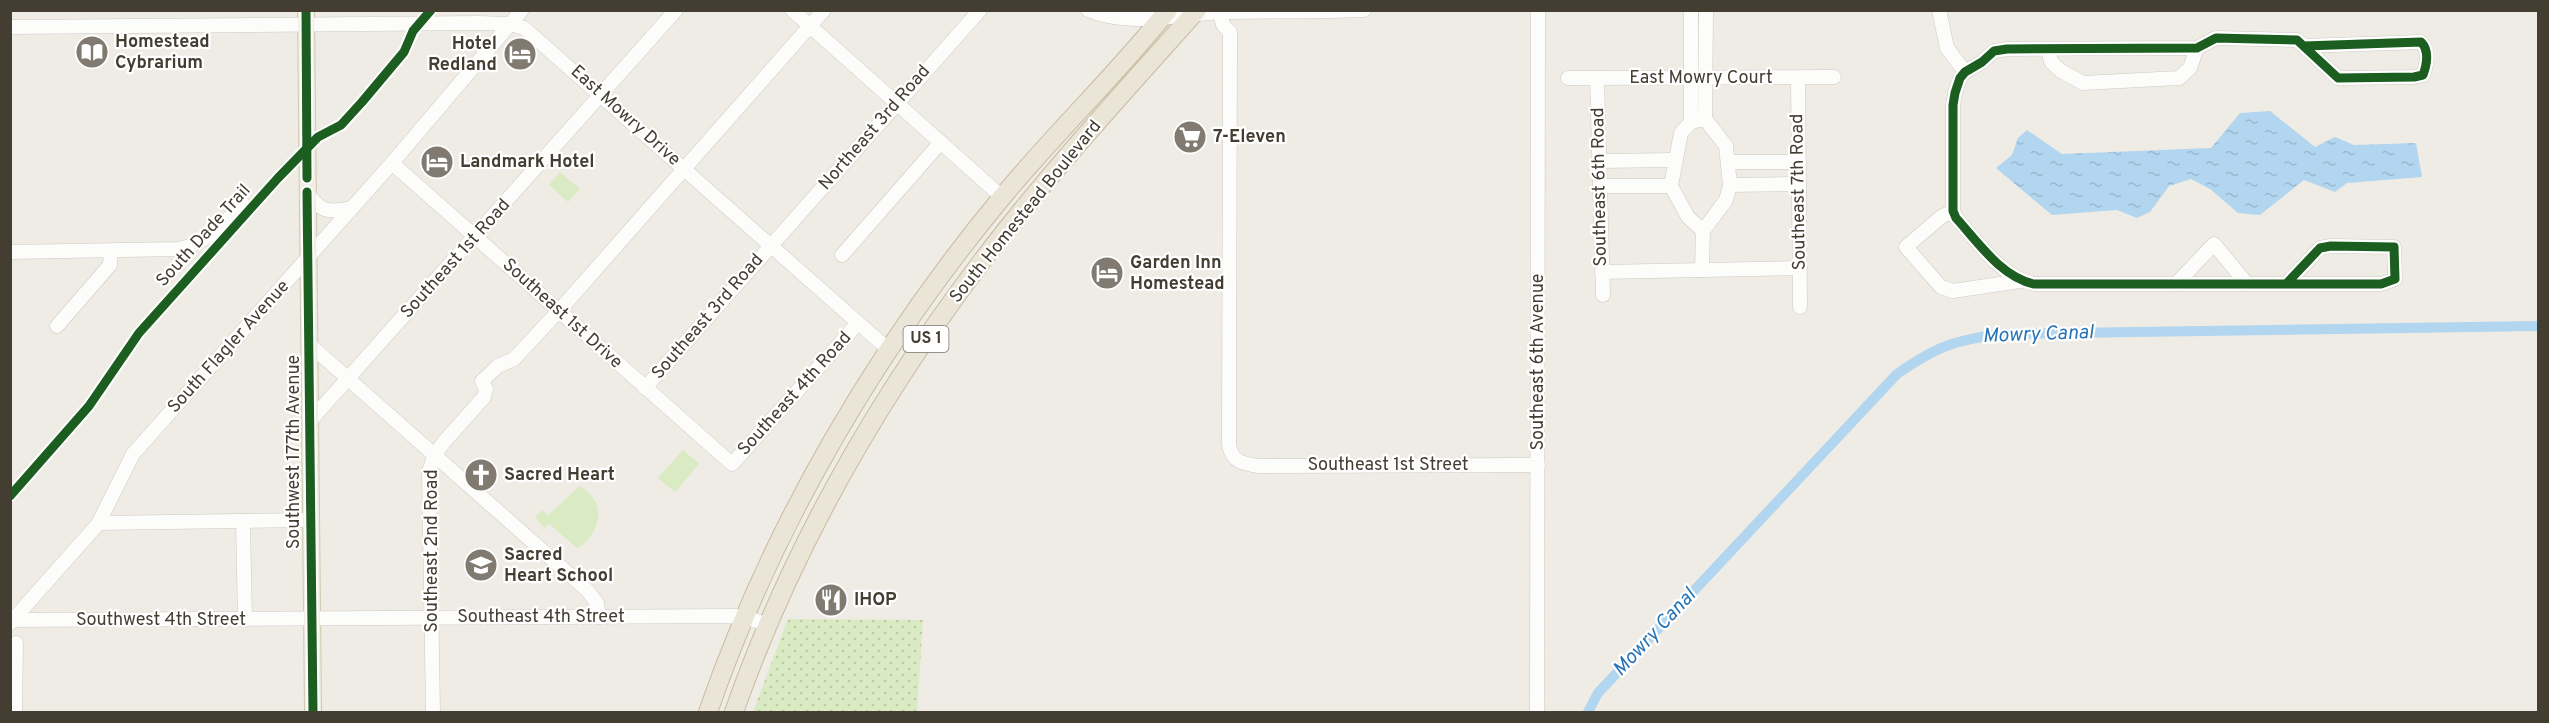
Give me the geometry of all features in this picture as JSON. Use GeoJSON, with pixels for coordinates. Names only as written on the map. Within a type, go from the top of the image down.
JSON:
{"type":"FeatureCollection","features":[{"type":"Feature","properties":{"kind":"highway","name":"South Homestead Boulevard"},"geometry":{"type":"LineString","coordinates":[[708,712],[745,617],[811,480],[889,350],[1002,197],[1161,13]]}},
{"type":"Feature","properties":{"kind":"highway","name":"South Homestead Boulevard"},"geometry":{"type":"LineString","coordinates":[[734,712],[769,625],[815,526],[852,458],[914,356],[963,287],[1021,212],[1195,13]]}},
{"type":"Feature","properties":{"kind":"highway"},"geometry":{"type":"LineString","coordinates":[[914,356],[911,349],[913,340],[959,274],[961,250]]}},
{"type":"Feature","properties":{"kind":"highway"},"geometry":{"type":"LineString","coordinates":[[852,458],[853,435],[891,370],[893,362],[889,350]]}},
{"type":"Feature","properties":{"kind":"main road","name":"Southwest 177th Avenue"},"geometry":{"type":"LineString","coordinates":[[306,18],[313,712]]}},
{"type":"Feature","properties":{"kind":"street","name":"South Flagler Avenue"},"geometry":{"type":"LineString","coordinates":[[11,621],[99,523],[133,453],[392,163],[522,10]]}},
{"type":"Feature","properties":{"kind":"street","name":"Southeast 1st Road"},"geometry":{"type":"LineString","coordinates":[[310,421],[676,10]]}},
{"type":"Feature","properties":{"kind":"street"},"geometry":{"type":"LineString","coordinates":[[792,10],[1002,197]]}},
{"type":"Feature","properties":{"kind":"street","name":"Southeast 2nd Road"},"geometry":{"type":"LineString","coordinates":[[433,712],[429,471],[435,454],[484,397],[486,389],[482,381],[498,366],[514,359],[824,10]]}},
{"type":"Feature","properties":{"kind":"street","name":"Northeast 3rd Road"},"geometry":{"type":"LineString","coordinates":[[770,246],[980,10]]}},
{"type":"Feature","properties":{"kind":"street"},"geometry":{"type":"LineString","coordinates":[[1089,10],[1124,20],[1161,13],[1364,10]]}},
{"type":"Feature","properties":{"kind":"street","name":"Southeast 6th Avenue"},"geometry":{"type":"LineString","coordinates":[[1537,712],[1538,10]]}},
{"type":"Feature","properties":{"kind":"street"},"geometry":{"type":"LineString","coordinates":[[1691,10],[1699,78]]}},
{"type":"Feature","properties":{"kind":"street"},"geometry":{"type":"LineString","coordinates":[[1702,270],[1703,231],[1726,200],[1730,185],[1726,146],[1698,121],[1699,78],[1706,10]]}},
{"type":"Feature","properties":{"kind":"street"},"geometry":{"type":"LineString","coordinates":[[1939,10],[1947,48],[1965,72]]}},
{"type":"Feature","properties":{"kind":"street"},"geometry":{"type":"LineString","coordinates":[[1220,12],[1223,25],[1230,32],[1242,12]]}},
{"type":"Feature","properties":{"kind":"street","name":"East Mowry Drive"},"geometry":{"type":"LineString","coordinates":[[10,27],[397,17],[510,24],[529,30],[889,350]]}},
{"type":"Feature","properties":{"kind":"street","name":"Southeast 1st Street"},"geometry":{"type":"LineString","coordinates":[[1230,32],[1229,444],[1232,455],[1239,462],[1259,466],[1538,465]]}},
{"type":"Feature","properties":{"kind":"street"},"geometry":{"type":"LineString","coordinates":[[2287,283],[2320,248],[2331,246],[2394,247],[2395,279],[2381,284],[2034,284],[2020,281],[2007,273],[1956,218],[1953,211],[1953,105],[1960,78],[1965,72],[1994,51],[2007,49],[2197,48],[2216,38],[2297,40],[2338,78],[2414,77],[2423,75],[2426,66],[2426,50],[2421,42],[2304,46]]}},
{"type":"Feature","properties":{"kind":"street"},"geometry":{"type":"LineString","coordinates":[[2048,49],[2051,62],[2061,71],[2084,83],[2179,78],[2190,68],[2197,48]]}},
{"type":"Feature","properties":{"kind":"street","name":"East Mowry Court"},"geometry":{"type":"LineString","coordinates":[[1568,78],[1834,76]]}},
{"type":"Feature","properties":{"kind":"street","name":"Southeast 6th Road"},"geometry":{"type":"LineString","coordinates":[[1597,78],[1603,295]]}},
{"type":"Feature","properties":{"kind":"street","name":"Southeast 7th Road"},"geometry":{"type":"LineString","coordinates":[[1798,78],[1800,307]]}},
{"type":"Feature","properties":{"kind":"street"},"geometry":{"type":"LineString","coordinates":[[1698,121],[1681,134],[1674,160],[1671,186],[1688,217],[1703,231]]}},
{"type":"Feature","properties":{"kind":"street"},"geometry":{"type":"LineString","coordinates":[[842,255],[941,142]]}},
{"type":"Feature","properties":{"kind":"street"},"geometry":{"type":"LineString","coordinates":[[1600,160],[1674,160]]}},
{"type":"Feature","properties":{"kind":"street"},"geometry":{"type":"LineString","coordinates":[[1728,162],[1799,162]]}},
{"type":"Feature","properties":{"kind":"street","name":"Southeast 1st Drive"},"geometry":{"type":"LineString","coordinates":[[392,163],[732,464]]}},
{"type":"Feature","properties":{"kind":"street"},"geometry":{"type":"LineString","coordinates":[[1730,185],[1799,184]]}},
{"type":"Feature","properties":{"kind":"street"},"geometry":{"type":"LineString","coordinates":[[1600,186],[1671,186]]}},
{"type":"Feature","properties":{"kind":"street"},"geometry":{"type":"LineString","coordinates":[[307,192],[315,203],[325,210],[351,208]]}},
{"type":"Feature","properties":{"kind":"street"},"geometry":{"type":"LineString","coordinates":[[10,252],[165,251],[194,246],[212,236],[243,204]]}},
{"type":"Feature","properties":{"kind":"street"},"geometry":{"type":"LineString","coordinates":[[1953,211],[1941,217],[1906,247],[1941,287],[1953,291],[2020,281]]}},
{"type":"Feature","properties":{"kind":"street"},"geometry":{"type":"LineString","coordinates":[[2176,284],[2214,244],[2247,284]]}},
{"type":"Feature","properties":{"kind":"street","name":"Southeast 3rd Road"},"geometry":{"type":"LineString","coordinates":[[645,388],[770,246]]}},
{"type":"Feature","properties":{"kind":"street"},"geometry":{"type":"LineString","coordinates":[[57,326],[110,265],[111,252]]}},
{"type":"Feature","properties":{"kind":"street"},"geometry":{"type":"LineString","coordinates":[[1602,272],[1800,268]]}},
{"type":"Feature","properties":{"kind":"street","name":"Southeast 4th Road"},"geometry":{"type":"LineString","coordinates":[[732,464],[858,323]]}},
{"type":"Feature","properties":{"kind":"street"},"geometry":{"type":"LineString","coordinates":[[310,345],[587,590],[597,603],[599,617]]}},
{"type":"Feature","properties":{"kind":"street"},"geometry":{"type":"LineString","coordinates":[[99,523],[311,520]]}},
{"type":"Feature","properties":{"kind":"street"},"geometry":{"type":"LineString","coordinates":[[243,521],[245,620]]}},
{"type":"Feature","properties":{"kind":"street","name":"Southeast 4th Street"},"geometry":{"type":"LineString","coordinates":[[312,620],[745,617],[769,625]]}},
{"type":"Feature","properties":{"kind":"street","name":"Southwest 4th Street"},"geometry":{"type":"LineString","coordinates":[[11,621],[312,620]]}},
{"type":"Feature","properties":{"kind":"street"},"geometry":{"type":"LineString","coordinates":[[14,650],[15,712]]}},
{"type":"Feature","properties":{"kind":"green space"},"geometry":{"type":"Polygon","coordinates":[[[560,172],[580,189],[568,202],[549,185],[560,172]]]}},
{"type":"Feature","properties":{"kind":"green space"},"geometry":{"type":"Polygon","coordinates":[[[683,450],[699,464],[675,492],[658,478],[683,450]]]}},
{"type":"Feature","properties":{"kind":"green space"},"geometry":{"type":"Polygon","coordinates":[[[580,486],[594,499],[597,505],[598,520],[588,540],[577,548],[549,524],[545,527],[546,530],[535,517],[543,510],[547,516],[580,486]]]}},
{"type":"Feature","properties":{"kind":"green space"},"geometry":{"type":"Polygon","coordinates":[[[788,619],[923,620],[917,712],[753,712],[788,619]]]}},
{"type":"Feature","properties":{"kind":"water"},"geometry":{"type":"Polygon","coordinates":[[[2270,111],[2315,147],[2335,137],[2354,145],[2416,143],[2422,177],[2347,183],[2335,192],[2304,180],[2260,215],[2238,213],[2210,189],[2191,179],[2169,186],[2150,212],[2137,218],[2117,210],[2052,215],[1996,168],[2012,155],[2018,138],[2027,130],[2062,154],[2211,148],[2240,113],[2270,111]]]}},
{"type":"Feature","properties":{"kind":"waterway","name":"Mowry Canal"},"geometry":{"type":"LineString","coordinates":[[1588,712],[1598,693],[1897,374],[1934,351],[1969,339],[1999,334],[2538,326]]}},
{"type":"Feature","properties":{"kind":"cycle path"},"geometry":{"type":"LineString","coordinates":[[306,10],[307,178]]}},
{"type":"Feature","properties":{"kind":"cycle path","name":"South Dade Trail"},"geometry":{"type":"LineString","coordinates":[[10,496],[89,406],[139,333],[278,178],[318,137],[341,125],[362,102],[404,52],[413,31],[431,10]]}},
{"type":"Feature","properties":{"kind":"cycle path"},"geometry":{"type":"LineString","coordinates":[[2287,283],[2320,248],[2331,246],[2394,247],[2395,279],[2381,284],[2034,284],[2022,280],[1991,257],[1956,218],[1953,211],[1953,105],[1960,78],[1965,72],[1982,62],[1994,51],[2007,49],[2197,48],[2216,38],[2297,40],[2338,78],[2414,77],[2423,75],[2426,62],[2426,53],[2421,42],[2304,46]]}},
{"type":"Feature","properties":{"kind":"cycle path"},"geometry":{"type":"LineString","coordinates":[[307,192],[313,712]]}},
{"type":"Feature","properties":{"kind":"place","name":"Homestead Cybrarium"},"geometry":{"type":"Point","coordinates":[92,52]}},
{"type":"Feature","properties":{"kind":"place","name":"Hotel Redland"},"geometry":{"type":"Point","coordinates":[520,54]}},
{"type":"Feature","properties":{"kind":"place","name":"7-Eleven"},"geometry":{"type":"Point","coordinates":[1190,137]}},
{"type":"Feature","properties":{"kind":"place","name":"Landmark Hotel"},"geometry":{"type":"Point","coordinates":[437,162]}},
{"type":"Feature","properties":{"kind":"place","name":"Garden Inn Homestead"},"geometry":{"type":"Point","coordinates":[1107,273]}},
{"type":"Feature","properties":{"kind":"place","name":"Sacred Heart"},"geometry":{"type":"Point","coordinates":[481,475]}},
{"type":"Feature","properties":{"kind":"place","name":"Sacred Heart School"},"geometry":{"type":"Point","coordinates":[481,565]}},
{"type":"Feature","properties":{"kind":"place","name":"IHOP"},"geometry":{"type":"Point","coordinates":[831,600]}}]}
